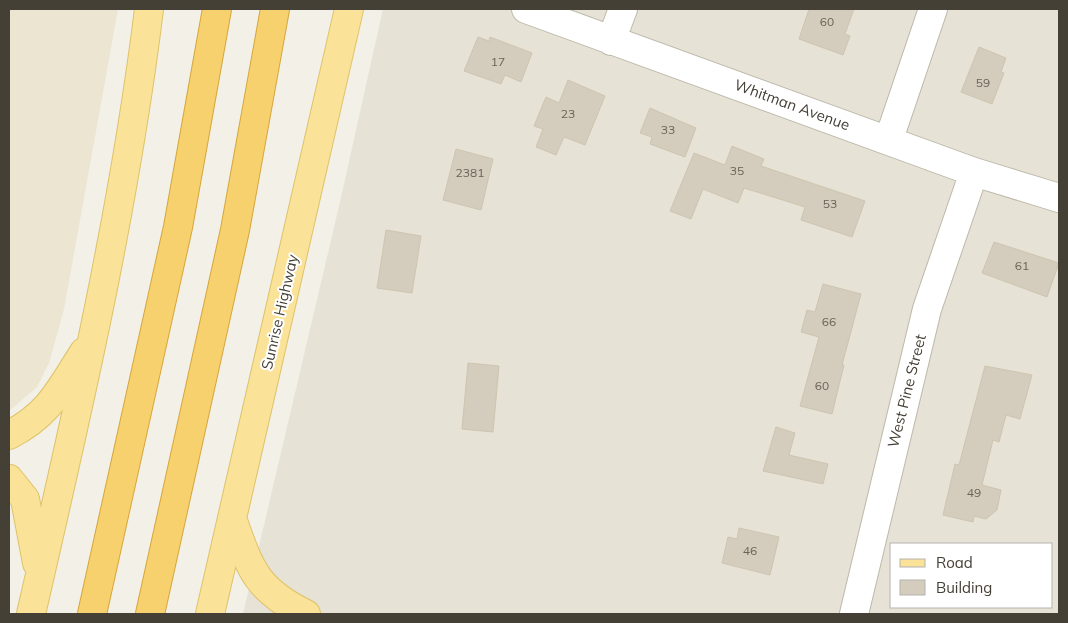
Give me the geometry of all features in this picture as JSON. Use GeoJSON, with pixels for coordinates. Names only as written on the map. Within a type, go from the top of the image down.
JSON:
{"type":"FeatureCollection","features":[{"type":"Feature","properties":{"kind":"highway"},"geometry":{"type":"LineString","coordinates":[[92,614],[178,227],[217,9]]}},
{"type":"Feature","properties":{"kind":"highway"},"geometry":{"type":"LineString","coordinates":[[150,614],[233,240],[275,9]]}},
{"type":"Feature","properties":{"kind":"main road"},"geometry":{"type":"LineString","coordinates":[[32,614],[95,333],[122,193],[149,9]]}},
{"type":"Feature","properties":{"kind":"main road","name":"Sunrise Highway"},"geometry":{"type":"LineString","coordinates":[[210,614],[349,9]]}},
{"type":"Feature","properties":{"kind":"main road"},"geometry":{"type":"LineString","coordinates":[[9,435],[34,420],[45,410],[95,333]]}},
{"type":"Feature","properties":{"kind":"main road"},"geometry":{"type":"LineString","coordinates":[[9,479],[25,499],[40,578]]}},
{"type":"Feature","properties":{"kind":"main road"},"geometry":{"type":"LineString","coordinates":[[232,518],[251,568],[266,589],[287,605],[306,614]]}},
{"type":"Feature","properties":{"kind":"street","name":"Whitman Avenue"},"geometry":{"type":"LineString","coordinates":[[526,9],[889,139],[974,172],[1059,198]]}},
{"type":"Feature","properties":{"kind":"street"},"geometry":{"type":"LineString","coordinates":[[611,40],[623,9]]}},
{"type":"Feature","properties":{"kind":"street"},"geometry":{"type":"LineString","coordinates":[[889,139],[933,9]]}},
{"type":"Feature","properties":{"kind":"street","name":"West Pine Street"},"geometry":{"type":"LineString","coordinates":[[854,614],[928,309],[946,249],[974,172]]}},
{"type":"Feature","properties":{"kind":"shaded area"},"geometry":{"type":"Polygon","coordinates":[[[9,9],[118,9],[64,309],[49,363],[37,387],[9,411],[9,9]]]}},
{"type":"Feature","properties":{"kind":"shaded area"},"geometry":{"type":"Polygon","coordinates":[[[383,9],[1059,9],[1059,614],[243,614],[340,202],[383,9]]]}},
{"type":"Feature","properties":{"kind":"building"},"geometry":{"type":"Polygon","coordinates":[[[809,9],[854,9],[845,34],[850,36],[843,55],[799,39],[809,9]]]}},
{"type":"Feature","properties":{"kind":"building"},"geometry":{"type":"Polygon","coordinates":[[[478,37],[489,41],[490,37],[532,53],[521,82],[505,75],[501,84],[464,71],[478,37]]]}},
{"type":"Feature","properties":{"kind":"building"},"geometry":{"type":"Polygon","coordinates":[[[979,47],[1006,58],[1001,72],[1004,73],[992,104],[961,92],[979,47]]]}},
{"type":"Feature","properties":{"kind":"building"},"geometry":{"type":"Polygon","coordinates":[[[568,80],[605,96],[585,145],[564,137],[556,155],[536,147],[543,129],[534,126],[546,97],[559,103],[568,80]]]}},
{"type":"Feature","properties":{"kind":"building"},"geometry":{"type":"Polygon","coordinates":[[[650,108],[696,128],[685,157],[650,144],[652,137],[640,133],[650,108]]]}},
{"type":"Feature","properties":{"kind":"building"},"geometry":{"type":"Polygon","coordinates":[[[732,146],[764,159],[761,166],[865,201],[852,237],[801,220],[805,207],[744,188],[738,203],[703,189],[691,219],[670,211],[694,153],[725,165],[732,146]]]}},
{"type":"Feature","properties":{"kind":"building"},"geometry":{"type":"Polygon","coordinates":[[[456,149],[493,159],[481,210],[443,200],[456,149]]]}},
{"type":"Feature","properties":{"kind":"building"},"geometry":{"type":"Polygon","coordinates":[[[386,230],[421,236],[412,293],[377,288],[386,230]]]}},
{"type":"Feature","properties":{"kind":"building"},"geometry":{"type":"Polygon","coordinates":[[[994,242],[1059,263],[1047,297],[982,273],[994,242]]]}},
{"type":"Feature","properties":{"kind":"building"},"geometry":{"type":"Polygon","coordinates":[[[823,284],[861,294],[842,365],[844,365],[832,414],[800,406],[819,337],[801,332],[807,310],[815,312],[823,284]]]}},
{"type":"Feature","properties":{"kind":"building"},"geometry":{"type":"Polygon","coordinates":[[[468,363],[499,366],[493,432],[462,429],[468,363]]]}},
{"type":"Feature","properties":{"kind":"building"},"geometry":{"type":"Polygon","coordinates":[[[985,366],[1032,375],[1020,419],[1006,415],[999,442],[993,440],[982,485],[1001,490],[997,510],[986,519],[974,516],[973,522],[943,515],[955,464],[959,465],[985,366]]]}},
{"type":"Feature","properties":{"kind":"building"},"geometry":{"type":"Polygon","coordinates":[[[776,427],[795,433],[789,455],[828,464],[823,484],[763,471],[776,427]]]}},
{"type":"Feature","properties":{"kind":"building"},"geometry":{"type":"Polygon","coordinates":[[[739,528],[779,537],[770,575],[722,563],[728,537],[737,539],[739,528]]]}}]}
